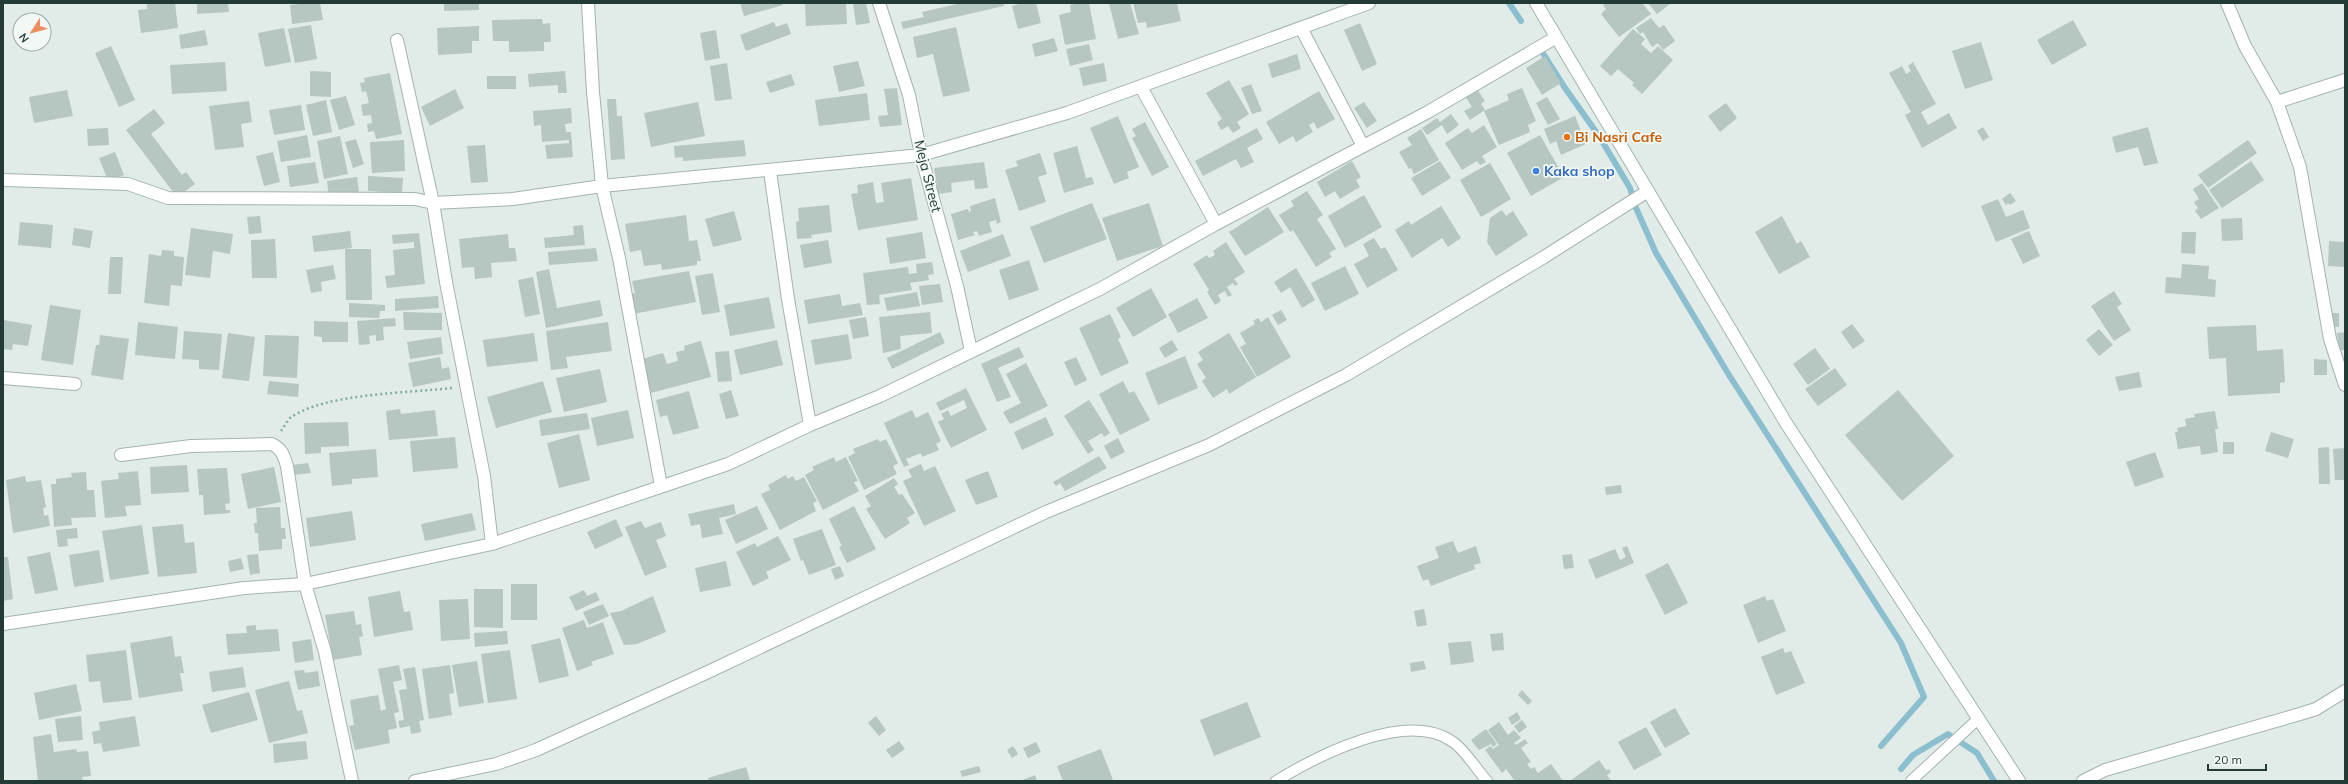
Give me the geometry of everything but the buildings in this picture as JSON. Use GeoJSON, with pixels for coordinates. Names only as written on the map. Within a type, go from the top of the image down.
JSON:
{"type":"FeatureCollection","features":[{"type":"Feature","properties":{"kind":"street"},"geometry":{"type":"LineString","coordinates":[[588,3],[593,92],[602,186],[619,258],[662,486]]}},
{"type":"Feature","properties":{"kind":"street","name":"Meja Street"},"geometry":{"type":"LineString","coordinates":[[879,3],[909,95],[921,155],[957,286],[971,351]]}},
{"type":"Feature","properties":{"kind":"street"},"geometry":{"type":"LineString","coordinates":[[3,180],[128,184],[168,198],[415,199],[433,203],[513,199],[602,186],[770,171],[921,155],[1067,113],[1369,3]]}},
{"type":"Feature","properties":{"kind":"street"},"geometry":{"type":"LineString","coordinates":[[1536,3],[1786,423],[2019,781]]}},
{"type":"Feature","properties":{"kind":"street"},"geometry":{"type":"LineString","coordinates":[[2227,3],[2246,46],[2277,102],[2300,167],[2330,339],[2345,386]]}},
{"type":"Feature","properties":{"kind":"street"},"geometry":{"type":"LineString","coordinates":[[1301,28],[1363,146]]}},
{"type":"Feature","properties":{"kind":"street"},"geometry":{"type":"LineString","coordinates":[[3,624],[244,588],[304,584],[492,544],[728,464],[810,425],[880,396],[1100,289],[1216,224],[1428,112],[1556,38]]}},
{"type":"Feature","properties":{"kind":"street"},"geometry":{"type":"LineString","coordinates":[[397,40],[433,203],[466,387],[484,476],[492,544]]}},
{"type":"Feature","properties":{"kind":"street"},"geometry":{"type":"LineString","coordinates":[[2277,102],[2345,80]]}},
{"type":"Feature","properties":{"kind":"street"},"geometry":{"type":"LineString","coordinates":[[1141,87],[1216,224]]}},
{"type":"Feature","properties":{"kind":"street"},"geometry":{"type":"LineString","coordinates":[[770,171],[788,300],[810,425]]}},
{"type":"Feature","properties":{"kind":"street"},"geometry":{"type":"LineString","coordinates":[[415,781],[496,764],[536,750],[702,675],[1046,512],[1222,439],[1346,375],[1544,257],[1648,191]]}},
{"type":"Feature","properties":{"kind":"street"},"geometry":{"type":"LineString","coordinates":[[3,378],[75,384]]}},
{"type":"Feature","properties":{"kind":"street"},"geometry":{"type":"LineString","coordinates":[[121,455],[190,446],[272,444],[278,447],[283,454],[287,466],[304,584],[325,652],[352,781]]}},
{"type":"Feature","properties":{"kind":"street"},"geometry":{"type":"LineString","coordinates":[[2083,781],[2106,770],[2263,727],[2316,709],[2345,691]]}},
{"type":"Feature","properties":{"kind":"lane"},"geometry":{"type":"LineString","coordinates":[[1911,781],[1978,719]]}},
{"type":"Feature","properties":{"kind":"lane"},"geometry":{"type":"LineString","coordinates":[[1276,781],[1305,763],[1329,752],[1356,742],[1411,730],[1425,731],[1453,742],[1487,781]]}},
{"type":"Feature","properties":{"kind":"path"},"geometry":{"type":"LineString","coordinates":[[272,444],[290,419],[310,409],[344,399],[466,387]]}},
{"type":"Feature","properties":{"kind":"waterway"},"geometry":{"type":"LineString","coordinates":[[1509,3],[1521,21]]}},
{"type":"Feature","properties":{"kind":"waterway"},"geometry":{"type":"LineString","coordinates":[[1539,47],[1565,88],[1599,136],[1630,188],[1636,208],[1656,253],[1729,375],[1901,643],[1924,697],[1881,746]]}},
{"type":"Feature","properties":{"kind":"waterway"},"geometry":{"type":"LineString","coordinates":[[1901,769],[1913,755],[1948,734],[1977,753],[1994,781]]}},
{"type":"Feature","properties":{"kind":"place","name":"Bi Nasri Cafe"},"geometry":{"type":"Point","coordinates":[1567,137]}},
{"type":"Feature","properties":{"kind":"place","name":"Kaka shop"},"geometry":{"type":"Point","coordinates":[1536,171]}}]}
